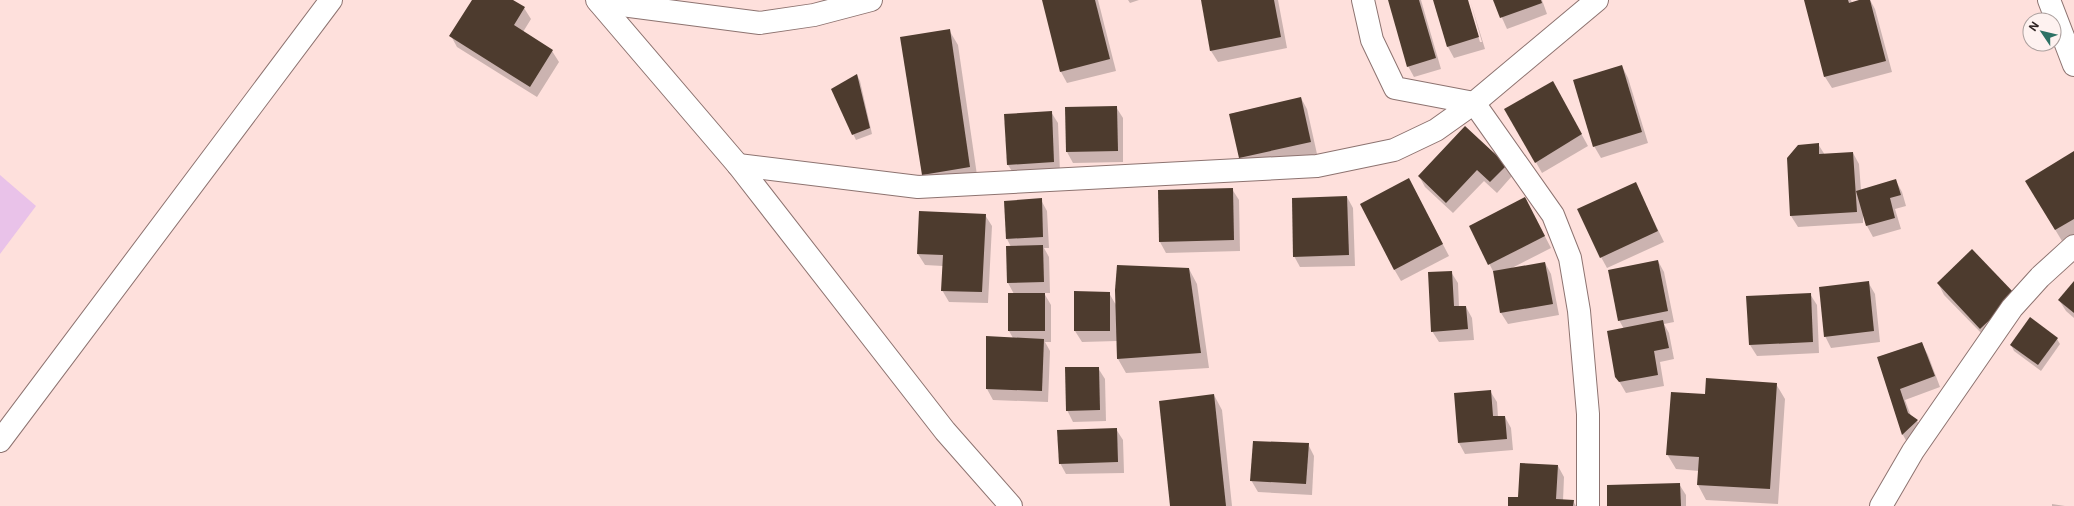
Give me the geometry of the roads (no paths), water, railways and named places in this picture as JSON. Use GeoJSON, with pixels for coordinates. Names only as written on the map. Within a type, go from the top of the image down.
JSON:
{"type":"FeatureCollection","features":[{"type":"Feature","properties":{"kind":"street"},"geometry":{"type":"LineString","coordinates":[[0,441],[331,0]]}},
{"type":"Feature","properties":{"kind":"street"},"geometry":{"type":"LineString","coordinates":[[598,1],[760,23],[814,15],[871,0]]}},
{"type":"Feature","properties":{"kind":"street"},"geometry":{"type":"LineString","coordinates":[[1363,0],[1372,40],[1395,88],[1474,103],[1553,215],[1570,258],[1579,311],[1588,414],[1588,506]]}},
{"type":"Feature","properties":{"kind":"street"},"geometry":{"type":"LineString","coordinates":[[738,165],[918,187],[1317,166],[1394,150],[1436,130],[1474,103],[1597,0]]}},
{"type":"Feature","properties":{"kind":"street"},"geometry":{"type":"LineString","coordinates":[[2049,0],[2074,64]]}},
{"type":"Feature","properties":{"kind":"street"},"geometry":{"type":"LineString","coordinates":[[598,1],[738,165],[945,431],[1012,506]]}},
{"type":"Feature","properties":{"kind":"street"},"geometry":{"type":"LineString","coordinates":[[1881,506],[1912,452],[2012,308],[2040,277],[2074,246]]}}]}
